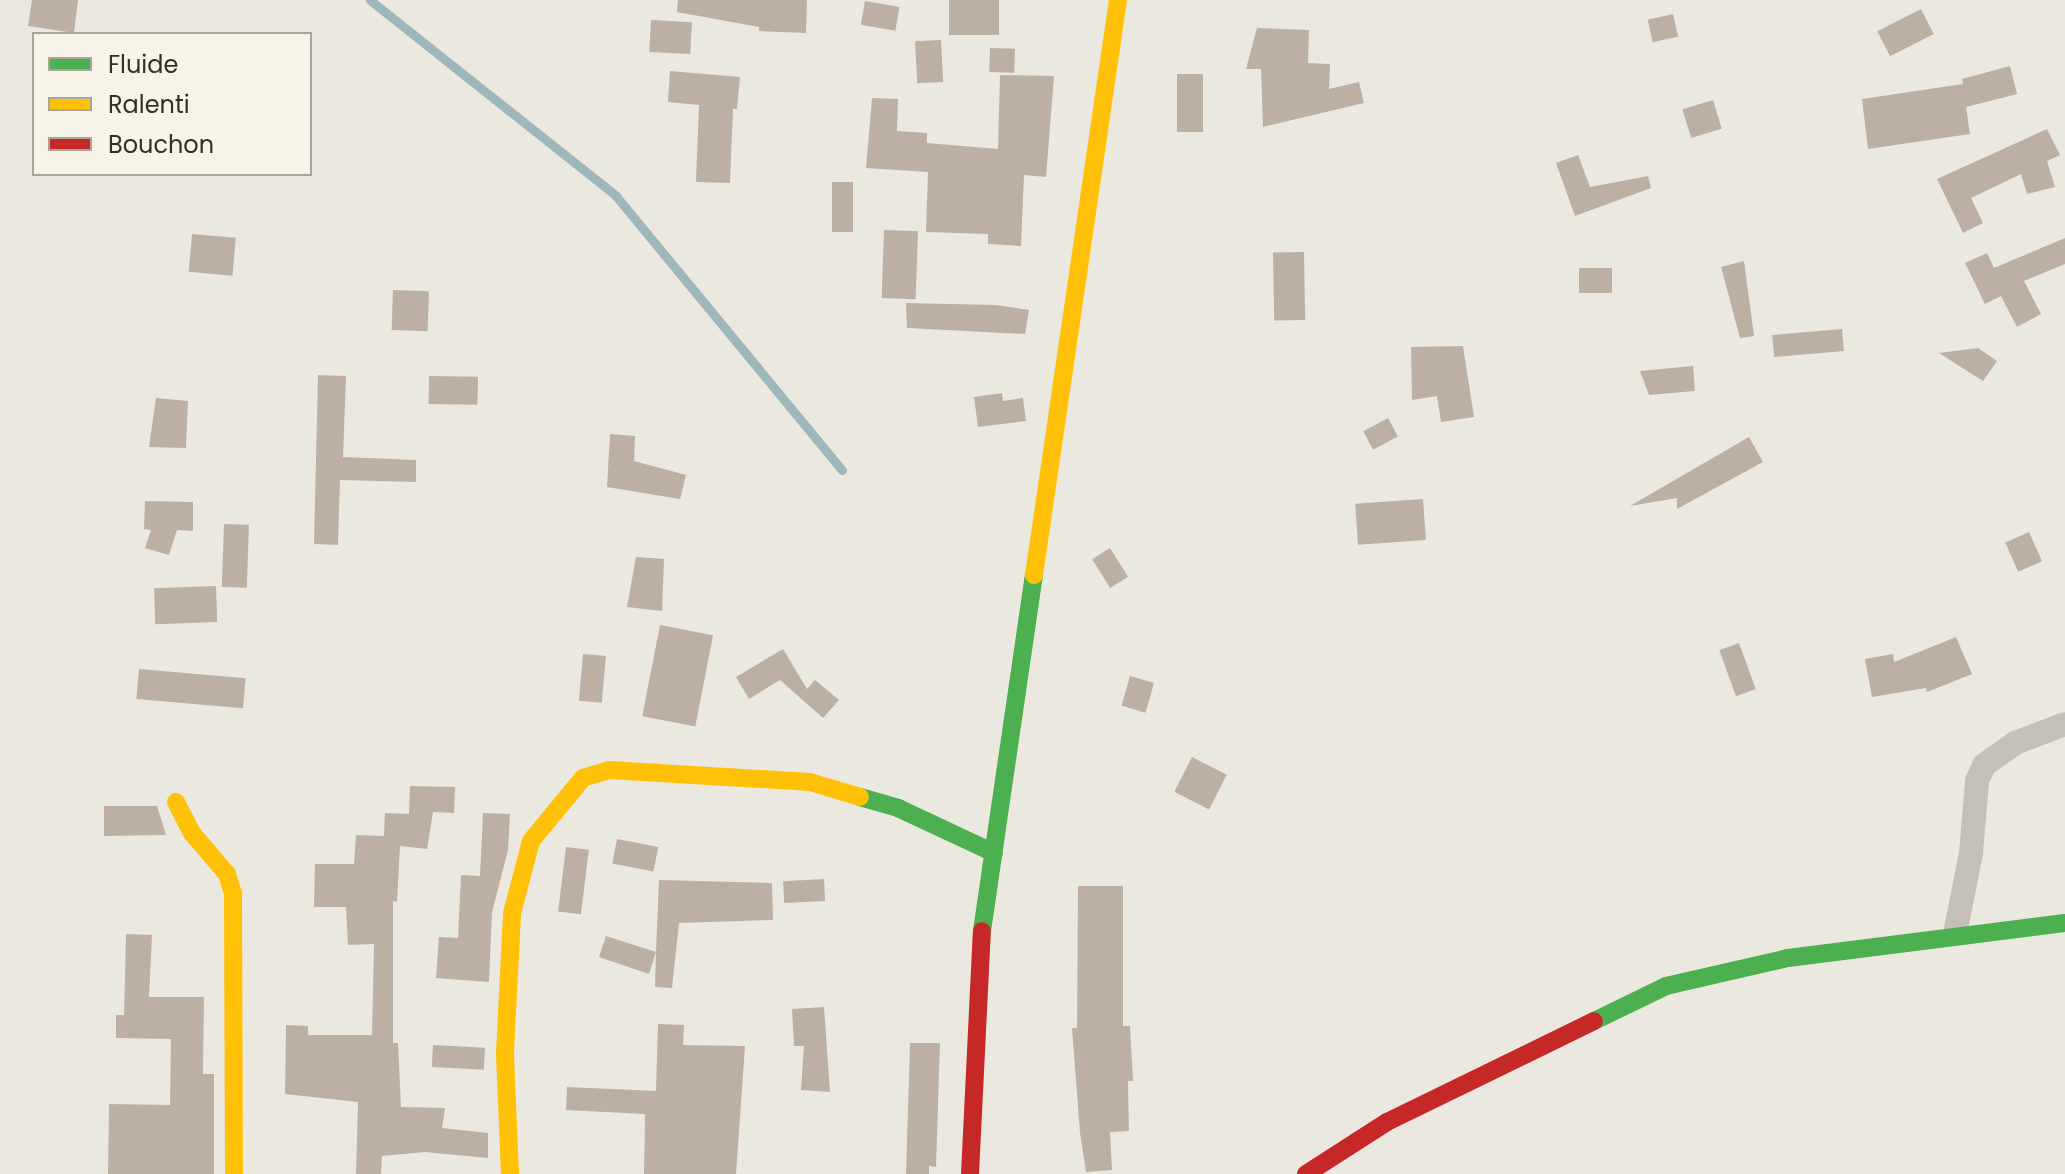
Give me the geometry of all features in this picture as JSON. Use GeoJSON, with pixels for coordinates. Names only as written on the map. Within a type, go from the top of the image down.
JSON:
{"type":"FeatureCollection","features":[{"type":"Feature","properties":{"kind":"street"},"geometry":{"type":"LineString","coordinates":[[970,1174],[981,938],[1118,0]]}},
{"type":"Feature","properties":{"kind":"street"},"geometry":{"type":"LineString","coordinates":[[1955,934],[1971,853],[1977,781],[1984,765],[2015,743],[2065,724]]}},
{"type":"Feature","properties":{"kind":"street"},"geometry":{"type":"LineString","coordinates":[[510,1174],[505,1053],[512,913],[531,841],[583,778],[609,770],[810,782],[898,808],[994,853]]}},
{"type":"Feature","properties":{"kind":"street"},"geometry":{"type":"LineString","coordinates":[[176,802],[192,833],[227,874],[233,894],[234,1174]]}},
{"type":"Feature","properties":{"kind":"street"},"geometry":{"type":"LineString","coordinates":[[1306,1174],[1387,1122],[1666,986],[1788,958],[1955,934],[2065,923]]}},
{"type":"Feature","properties":{"kind":"building"},"geometry":{"type":"Polygon","coordinates":[[[32,0],[78,0],[74,32],[28,26],[32,0]]]}},
{"type":"Feature","properties":{"kind":"building"},"geometry":{"type":"Polygon","coordinates":[[[678,0],[807,0],[806,33],[759,31],[759,27],[677,12],[678,0]]]}},
{"type":"Feature","properties":{"kind":"building"},"geometry":{"type":"Polygon","coordinates":[[[949,0],[999,0],[999,35],[949,35],[949,0]]]}},
{"type":"Feature","properties":{"kind":"building"},"geometry":{"type":"Polygon","coordinates":[[[865,1],[899,7],[895,31],[861,25],[865,1]]]}},
{"type":"Feature","properties":{"kind":"building"},"geometry":{"type":"Polygon","coordinates":[[[1921,9],[1934,34],[1890,56],[1877,31],[1921,9]]]}},
{"type":"Feature","properties":{"kind":"building"},"geometry":{"type":"Polygon","coordinates":[[[1673,14],[1678,36],[1653,42],[1648,20],[1673,14]]]}},
{"type":"Feature","properties":{"kind":"building"},"geometry":{"type":"Polygon","coordinates":[[[651,20],[692,22],[690,54],[649,52],[651,20]]]}},
{"type":"Feature","properties":{"kind":"building"},"geometry":{"type":"Polygon","coordinates":[[[1257,28],[1309,30],[1308,63],[1330,64],[1329,89],[1359,82],[1364,103],[1263,127],[1261,69],[1246,69],[1257,28]]]}},
{"type":"Feature","properties":{"kind":"building"},"geometry":{"type":"Polygon","coordinates":[[[941,40],[943,82],[917,83],[915,41],[941,40]]]}},
{"type":"Feature","properties":{"kind":"building"},"geometry":{"type":"Polygon","coordinates":[[[990,48],[1015,49],[1014,73],[989,72],[990,48]]]}},
{"type":"Feature","properties":{"kind":"building"},"geometry":{"type":"Polygon","coordinates":[[[2010,66],[2017,94],[1966,107],[1970,134],[1868,149],[1862,99],[1963,84],[1962,79],[2010,66]]]}},
{"type":"Feature","properties":{"kind":"building"},"geometry":{"type":"Polygon","coordinates":[[[670,71],[740,77],[737,109],[733,109],[730,183],[696,182],[699,105],[668,102],[670,71]]]}},
{"type":"Feature","properties":{"kind":"building"},"geometry":{"type":"Polygon","coordinates":[[[1177,74],[1203,74],[1203,132],[1177,132],[1177,74]]]}},
{"type":"Feature","properties":{"kind":"building"},"geometry":{"type":"Polygon","coordinates":[[[1000,75],[1054,76],[1046,177],[1024,175],[1021,246],[988,244],[988,234],[926,232],[928,172],[866,168],[872,98],[898,99],[897,131],[927,133],[927,143],[998,149],[1000,75]]]}},
{"type":"Feature","properties":{"kind":"building"},"geometry":{"type":"Polygon","coordinates":[[[1713,100],[1722,129],[1691,138],[1682,109],[1713,100]]]}},
{"type":"Feature","properties":{"kind":"building"},"geometry":{"type":"Polygon","coordinates":[[[2047,129],[2060,155],[2047,161],[2055,187],[2027,194],[2021,174],[1971,198],[1983,223],[1963,233],[1937,179],[2047,129]]]}},
{"type":"Feature","properties":{"kind":"building"},"geometry":{"type":"Polygon","coordinates":[[[1578,155],[1590,187],[1648,176],[1651,188],[1575,216],[1556,163],[1578,155]]]}},
{"type":"Feature","properties":{"kind":"building"},"geometry":{"type":"Polygon","coordinates":[[[832,182],[853,182],[853,232],[832,232],[832,182]]]}},
{"type":"Feature","properties":{"kind":"building"},"geometry":{"type":"Polygon","coordinates":[[[884,230],[918,231],[916,299],[882,298],[884,230]]]}},
{"type":"Feature","properties":{"kind":"building"},"geometry":{"type":"Polygon","coordinates":[[[192,234],[236,238],[233,276],[189,272],[192,234]]]}},
{"type":"Feature","properties":{"kind":"building"},"geometry":{"type":"Polygon","coordinates":[[[2065,238],[2065,264],[2024,281],[2041,314],[2017,327],[2001,296],[1985,304],[1965,263],[1987,253],[1994,268],[2065,238]]]}},
{"type":"Feature","properties":{"kind":"building"},"geometry":{"type":"Polygon","coordinates":[[[1304,252],[1305,320],[1274,321],[1273,253],[1304,252]]]}},
{"type":"Feature","properties":{"kind":"building"},"geometry":{"type":"Polygon","coordinates":[[[1744,261],[1754,336],[1740,338],[1721,267],[1744,261]]]}},
{"type":"Feature","properties":{"kind":"building"},"geometry":{"type":"Polygon","coordinates":[[[1579,268],[1612,268],[1612,293],[1579,293],[1579,268]]]}},
{"type":"Feature","properties":{"kind":"building"},"geometry":{"type":"Polygon","coordinates":[[[393,290],[429,291],[428,331],[392,330],[393,290]]]}},
{"type":"Feature","properties":{"kind":"building"},"geometry":{"type":"Polygon","coordinates":[[[906,303],[996,305],[1029,310],[1025,334],[907,328],[906,303]]]}},
{"type":"Feature","properties":{"kind":"building"},"geometry":{"type":"Polygon","coordinates":[[[1842,329],[1844,351],[1774,357],[1772,335],[1842,329]]]}},
{"type":"Feature","properties":{"kind":"building"},"geometry":{"type":"Polygon","coordinates":[[[1463,346],[1474,417],[1441,422],[1437,396],[1412,400],[1411,347],[1463,346]]]}},
{"type":"Feature","properties":{"kind":"building"},"geometry":{"type":"Polygon","coordinates":[[[1978,348],[1997,361],[1983,381],[1939,353],[1978,348]]]}},
{"type":"Feature","properties":{"kind":"building"},"geometry":{"type":"Polygon","coordinates":[[[1693,366],[1695,391],[1649,395],[1640,371],[1693,366]]]}},
{"type":"Feature","properties":{"kind":"building"},"geometry":{"type":"Polygon","coordinates":[[[318,375],[346,376],[343,457],[416,460],[416,482],[340,480],[338,545],[314,544],[318,375]]]}},
{"type":"Feature","properties":{"kind":"building"},"geometry":{"type":"Polygon","coordinates":[[[429,376],[478,377],[478,405],[429,404],[429,376]]]}},
{"type":"Feature","properties":{"kind":"building"},"geometry":{"type":"Polygon","coordinates":[[[1002,393],[1003,401],[1023,398],[1026,421],[978,427],[974,397],[1002,393]]]}},
{"type":"Feature","properties":{"kind":"building"},"geometry":{"type":"Polygon","coordinates":[[[156,398],[188,401],[186,448],[149,447],[156,398]]]}},
{"type":"Feature","properties":{"kind":"building"},"geometry":{"type":"Polygon","coordinates":[[[1388,418],[1398,437],[1373,450],[1363,431],[1388,418]]]}},
{"type":"Feature","properties":{"kind":"building"},"geometry":{"type":"Polygon","coordinates":[[[610,434],[635,436],[634,461],[686,475],[680,499],[607,487],[610,434]]]}},
{"type":"Feature","properties":{"kind":"building"},"geometry":{"type":"Polygon","coordinates":[[[1749,437],[1763,462],[1677,509],[1677,498],[1630,506],[1749,437]]]}},
{"type":"Feature","properties":{"kind":"building"},"geometry":{"type":"Polygon","coordinates":[[[1423,499],[1426,540],[1358,545],[1355,504],[1423,499]]]}},
{"type":"Feature","properties":{"kind":"building"},"geometry":{"type":"Polygon","coordinates":[[[145,501],[193,502],[193,531],[177,530],[169,555],[145,548],[151,530],[144,529],[145,501]]]}},
{"type":"Feature","properties":{"kind":"building"},"geometry":{"type":"Polygon","coordinates":[[[224,524],[249,525],[247,588],[222,587],[224,524]]]}},
{"type":"Feature","properties":{"kind":"building"},"geometry":{"type":"Polygon","coordinates":[[[2029,532],[2042,561],[2018,572],[2005,543],[2029,532]]]}},
{"type":"Feature","properties":{"kind":"building"},"geometry":{"type":"Polygon","coordinates":[[[1110,548],[1128,577],[1110,588],[1092,559],[1110,548]]]}},
{"type":"Feature","properties":{"kind":"building"},"geometry":{"type":"Polygon","coordinates":[[[636,557],[664,559],[662,611],[627,607],[636,557]]]}},
{"type":"Feature","properties":{"kind":"building"},"geometry":{"type":"Polygon","coordinates":[[[216,586],[217,622],[155,624],[154,588],[216,586]]]}},
{"type":"Feature","properties":{"kind":"building"},"geometry":{"type":"Polygon","coordinates":[[[660,625],[713,635],[695,727],[642,716],[660,625]]]}},
{"type":"Feature","properties":{"kind":"building"},"geometry":{"type":"Polygon","coordinates":[[[1956,637],[1972,674],[1927,692],[1926,688],[1872,697],[1865,659],[1893,654],[1894,662],[1956,637]]]}},
{"type":"Feature","properties":{"kind":"building"},"geometry":{"type":"Polygon","coordinates":[[[1739,643],[1756,689],[1736,696],[1719,650],[1739,643]]]}},
{"type":"Feature","properties":{"kind":"building"},"geometry":{"type":"Polygon","coordinates":[[[783,649],[807,689],[815,680],[839,700],[823,718],[780,680],[749,699],[736,677],[783,649]]]}},
{"type":"Feature","properties":{"kind":"building"},"geometry":{"type":"Polygon","coordinates":[[[583,654],[606,656],[602,703],[579,701],[583,654]]]}},
{"type":"Feature","properties":{"kind":"building"},"geometry":{"type":"Polygon","coordinates":[[[139,669],[246,678],[243,708],[136,699],[139,669]]]}},
{"type":"Feature","properties":{"kind":"building"},"geometry":{"type":"Polygon","coordinates":[[[1130,676],[1154,683],[1145,713],[1121,706],[1130,676]]]}},
{"type":"Feature","properties":{"kind":"building"},"geometry":{"type":"Polygon","coordinates":[[[1192,757],[1227,775],[1209,809],[1174,792],[1192,757]]]}},
{"type":"Feature","properties":{"kind":"building"},"geometry":{"type":"Polygon","coordinates":[[[410,786],[455,787],[454,813],[433,812],[427,849],[400,846],[397,902],[393,901],[393,1043],[398,1043],[401,1107],[445,1108],[442,1128],[488,1133],[488,1158],[425,1152],[382,1156],[381,1174],[356,1174],[358,1102],[285,1094],[286,1025],[308,1026],[308,1035],[372,1035],[374,944],[348,945],[346,907],[314,907],[315,864],[354,864],[356,835],[384,836],[385,813],[409,814],[410,786]]]}},
{"type":"Feature","properties":{"kind":"building"},"geometry":{"type":"Polygon","coordinates":[[[104,806],[157,806],[166,835],[104,836],[104,806]]]}},
{"type":"Feature","properties":{"kind":"building"},"geometry":{"type":"Polygon","coordinates":[[[483,813],[510,814],[508,850],[492,912],[489,982],[436,978],[439,937],[458,938],[461,875],[480,876],[483,813]]]}},
{"type":"Feature","properties":{"kind":"building"},"geometry":{"type":"Polygon","coordinates":[[[617,839],[658,847],[653,872],[612,864],[617,839]]]}},
{"type":"Feature","properties":{"kind":"building"},"geometry":{"type":"Polygon","coordinates":[[[566,847],[589,850],[581,914],[558,912],[566,847]]]}},
{"type":"Feature","properties":{"kind":"building"},"geometry":{"type":"Polygon","coordinates":[[[824,879],[825,901],[784,903],[783,881],[824,879]]]}},
{"type":"Feature","properties":{"kind":"building"},"geometry":{"type":"Polygon","coordinates":[[[659,880],[772,883],[773,920],[679,923],[672,988],[655,987],[659,880]]]}},
{"type":"Feature","properties":{"kind":"building"},"geometry":{"type":"Polygon","coordinates":[[[1078,886],[1123,886],[1123,1026],[1130,1026],[1133,1081],[1128,1081],[1129,1131],[1110,1132],[1112,1170],[1086,1172],[1072,1028],[1077,1028],[1078,886]]]}},
{"type":"Feature","properties":{"kind":"building"},"geometry":{"type":"Polygon","coordinates":[[[126,934],[152,935],[149,997],[204,997],[203,1074],[214,1074],[214,1174],[108,1174],[109,1104],[170,1105],[171,1039],[116,1038],[116,1015],[124,1015],[126,934]]]}},
{"type":"Feature","properties":{"kind":"building"},"geometry":{"type":"Polygon","coordinates":[[[606,936],[656,952],[649,974],[599,957],[606,936]]]}},
{"type":"Feature","properties":{"kind":"building"},"geometry":{"type":"Polygon","coordinates":[[[824,1007],[830,1092],[801,1090],[804,1046],[794,1046],[792,1009],[824,1007]]]}},
{"type":"Feature","properties":{"kind":"building"},"geometry":{"type":"Polygon","coordinates":[[[658,1024],[684,1025],[683,1045],[745,1046],[736,1174],[644,1174],[645,1114],[566,1110],[567,1087],[656,1091],[658,1024]]]}},
{"type":"Feature","properties":{"kind":"building"},"geometry":{"type":"Polygon","coordinates":[[[910,1043],[940,1043],[936,1167],[929,1166],[929,1174],[906,1174],[910,1043]]]}},
{"type":"Feature","properties":{"kind":"building"},"geometry":{"type":"Polygon","coordinates":[[[433,1045],[485,1048],[484,1070],[432,1067],[433,1045]]]}},
{"type":"Feature","properties":{"kind":"waterway"},"geometry":{"type":"LineString","coordinates":[[370,0],[616,196],[842,470]]}},
{"type":"Feature","properties":{"kind":"traffic: fast"},"geometry":{"type":"LineString","coordinates":[[982,931],[1034,575]]}},
{"type":"Feature","properties":{"kind":"traffic: fast"},"geometry":{"type":"LineString","coordinates":[[860,797],[898,808],[994,853]]}},
{"type":"Feature","properties":{"kind":"traffic: fast"},"geometry":{"type":"LineString","coordinates":[[1594,1021],[1666,986],[1788,958],[2065,923]]}},
{"type":"Feature","properties":{"kind":"traffic: slow"},"geometry":{"type":"LineString","coordinates":[[1034,575],[1118,0]]}},
{"type":"Feature","properties":{"kind":"traffic: slow"},"geometry":{"type":"LineString","coordinates":[[510,1174],[505,1053],[512,913],[531,841],[583,778],[609,770],[810,782],[860,797]]}},
{"type":"Feature","properties":{"kind":"traffic: slow"},"geometry":{"type":"LineString","coordinates":[[176,802],[192,833],[227,874],[233,894],[234,1174]]}},
{"type":"Feature","properties":{"kind":"traffic: jam"},"geometry":{"type":"LineString","coordinates":[[970,1174],[982,931]]}},
{"type":"Feature","properties":{"kind":"traffic: jam"},"geometry":{"type":"LineString","coordinates":[[1306,1174],[1387,1122],[1594,1021]]}}]}
